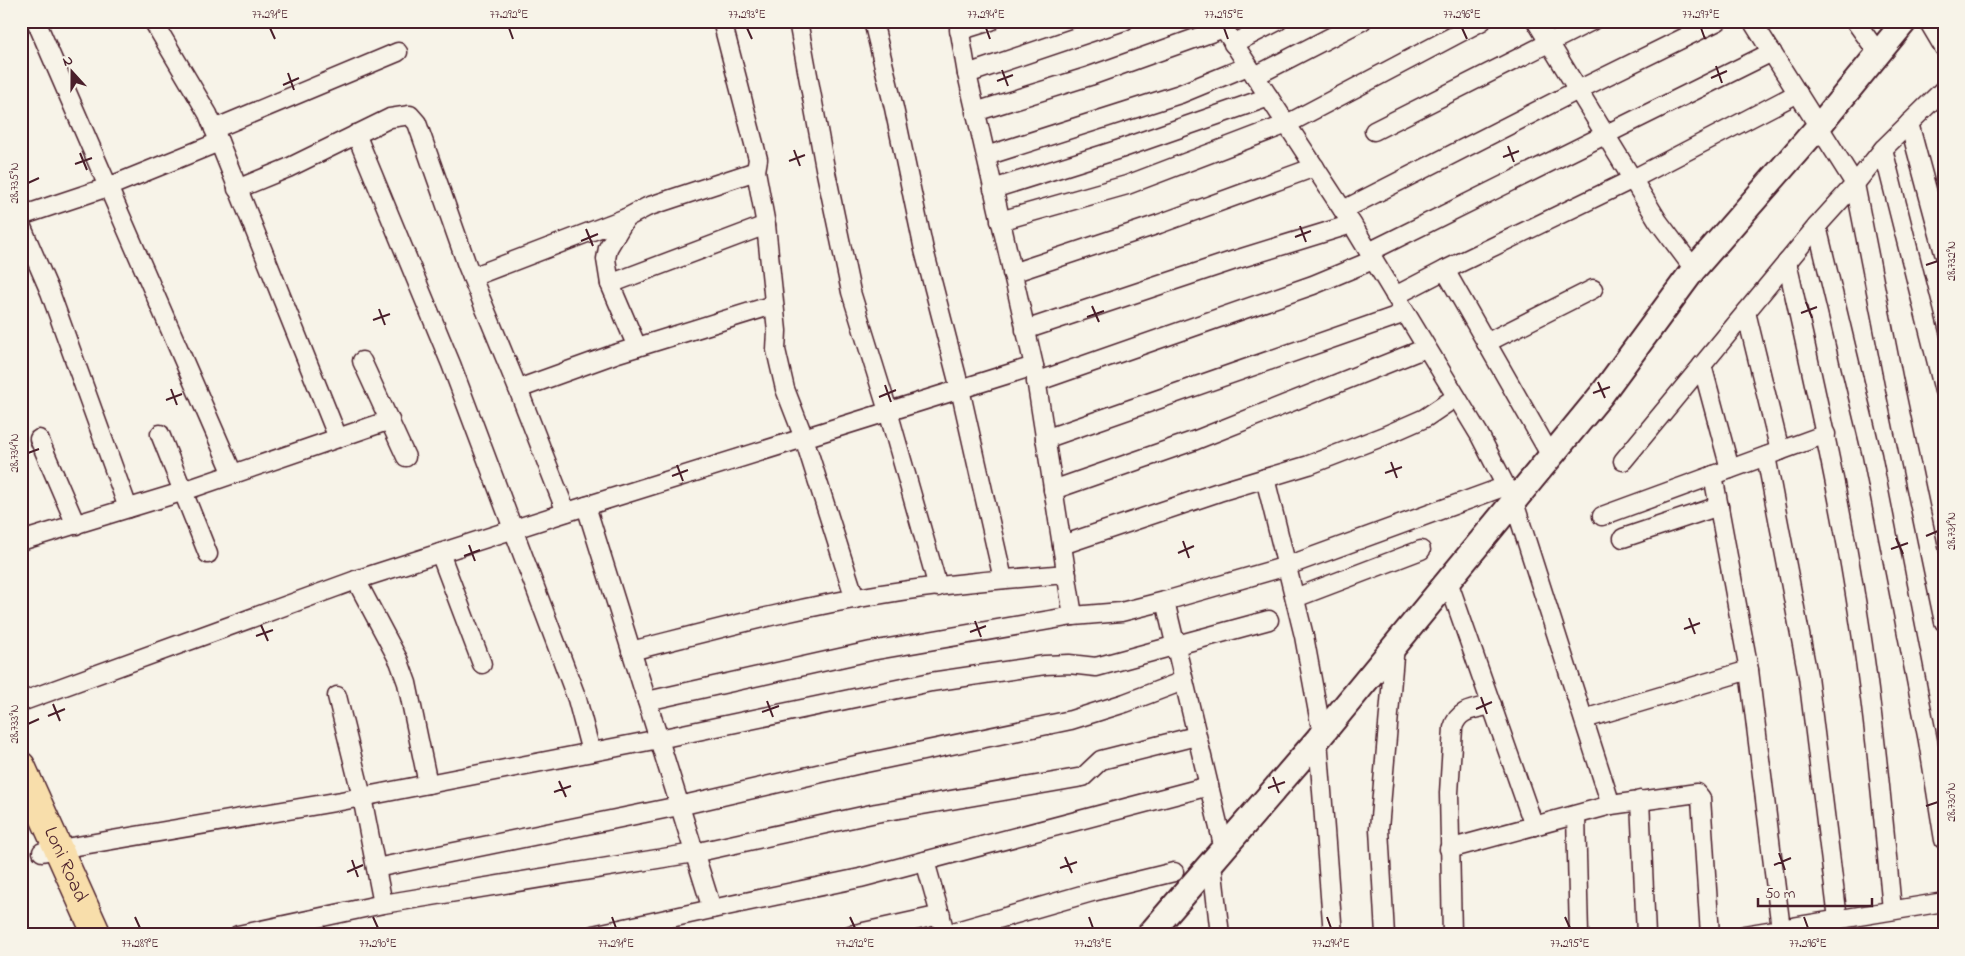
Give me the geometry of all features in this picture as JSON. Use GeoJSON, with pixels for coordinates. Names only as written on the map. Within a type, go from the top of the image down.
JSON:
{"type":"FeatureCollection","features":[{"type":"Feature","properties":{"kind":"highway","name":"Loni Road"},"geometry":{"type":"LineString","coordinates":[[21,766],[80,935]]}},
{"type":"Feature","properties":{"kind":"highway","name":"Loni Road"},"geometry":{"type":"LineString","coordinates":[[21,807],[50,850],[97,935]]}},
{"type":"Feature","properties":{"kind":"street"},"geometry":{"type":"LineString","coordinates":[[36,21],[233,474]]}},
{"type":"Feature","properties":{"kind":"street"},"geometry":{"type":"LineString","coordinates":[[154,21],[208,114],[338,438]]}},
{"type":"Feature","properties":{"kind":"street"},"geometry":{"type":"LineString","coordinates":[[722,21],[758,158],[756,171],[766,225],[777,332],[776,350],[785,389],[804,438],[855,599]]}},
{"type":"Feature","properties":{"kind":"street"},"geometry":{"type":"LineString","coordinates":[[798,21],[825,168],[851,292],[888,411],[938,587]]}},
{"type":"Feature","properties":{"kind":"street"},"geometry":{"type":"LineString","coordinates":[[873,21],[894,108],[924,250],[960,389],[1003,579]]}},
{"type":"Feature","properties":{"kind":"street"},"geometry":{"type":"LineString","coordinates":[[990,21],[958,26],[967,74],[1035,374],[1073,616]]}},
{"type":"Feature","properties":{"kind":"street"},"geometry":{"type":"LineString","coordinates":[[967,74],[1124,21]]}},
{"type":"Feature","properties":{"kind":"street"},"geometry":{"type":"LineString","coordinates":[[1233,44],[1278,21]]}},
{"type":"Feature","properties":{"kind":"street"},"geometry":{"type":"LineString","coordinates":[[986,156],[1251,71],[1362,21]]}},
{"type":"Feature","properties":{"kind":"street"},"geometry":{"type":"LineString","coordinates":[[1000,222],[1127,186],[1287,124],[1482,21]]}},
{"type":"Feature","properties":{"kind":"street"},"geometry":{"type":"LineString","coordinates":[[1536,21],[1658,221],[1694,269]]}},
{"type":"Feature","properties":{"kind":"street"},"geometry":{"type":"LineString","coordinates":[[1374,131],[1592,21]]}},
{"type":"Feature","properties":{"kind":"street"},"geometry":{"type":"LineString","coordinates":[[1026,330],[1235,260],[1348,217],[1578,90],[1718,21]]}},
{"type":"Feature","properties":{"kind":"street"},"geometry":{"type":"LineString","coordinates":[[1752,21],[1855,184],[1944,622]]}},
{"type":"Feature","properties":{"kind":"street"},"geometry":{"type":"LineString","coordinates":[[1855,21],[1878,54]]}},
{"type":"Feature","properties":{"kind":"street"},"geometry":{"type":"LineString","coordinates":[[1156,931],[1320,737],[1448,581],[1510,494],[1551,456],[1602,394],[1694,269],[1819,126],[1904,21]]}},
{"type":"Feature","properties":{"kind":"street"},"geometry":{"type":"LineString","coordinates":[[1928,21],[1944,48]]}},
{"type":"Feature","properties":{"kind":"street"},"geometry":{"type":"LineString","coordinates":[[976,112],[1090,76],[1221,25],[1348,217],[1479,434],[1510,494],[1611,805]]}},
{"type":"Feature","properties":{"kind":"street"},"geometry":{"type":"LineString","coordinates":[[21,216],[108,187],[398,52]]}},
{"type":"Feature","properties":{"kind":"street"},"geometry":{"type":"LineString","coordinates":[[21,702],[356,580],[440,552],[888,411],[960,389],[1035,374],[1313,285],[1605,134],[1772,52]]}},
{"type":"Feature","properties":{"kind":"street"},"geometry":{"type":"LineString","coordinates":[[1623,461],[1817,226],[1883,150],[1944,89]]}},
{"type":"Feature","properties":{"kind":"street"},"geometry":{"type":"LineString","coordinates":[[1395,296],[1633,180],[1798,93]]}},
{"type":"Feature","properties":{"kind":"street"},"geometry":{"type":"LineString","coordinates":[[993,189],[1120,149],[1269,97]]}},
{"type":"Feature","properties":{"kind":"street"},"geometry":{"type":"LineString","coordinates":[[237,190],[288,168],[390,118],[410,115],[417,124],[472,276],[566,512]]}},
{"type":"Feature","properties":{"kind":"street"},"geometry":{"type":"LineString","coordinates":[[1910,123],[1944,253]]}},
{"type":"Feature","properties":{"kind":"street"},"geometry":{"type":"LineString","coordinates":[[356,134],[451,364],[514,529],[577,699],[591,752]]}},
{"type":"Feature","properties":{"kind":"street"},"geometry":{"type":"LineString","coordinates":[[1883,150],[1944,390]]}},
{"type":"Feature","properties":{"kind":"street"},"geometry":{"type":"LineString","coordinates":[[1012,273],[1159,224],[1315,167]]}},
{"type":"Feature","properties":{"kind":"street"},"geometry":{"type":"LineString","coordinates":[[472,276],[626,218],[647,207],[756,171]]}},
{"type":"Feature","properties":{"kind":"street"},"geometry":{"type":"LineString","coordinates":[[626,218],[608,248],[606,259],[610,284],[637,347]]}},
{"type":"Feature","properties":{"kind":"street"},"geometry":{"type":"LineString","coordinates":[[21,225],[50,292],[128,508]]}},
{"type":"Feature","properties":{"kind":"street"},"geometry":{"type":"LineString","coordinates":[[610,284],[766,225]]}},
{"type":"Feature","properties":{"kind":"street"},"geometry":{"type":"LineString","coordinates":[[1817,226],[1872,456],[1928,741],[1944,840]]}},
{"type":"Feature","properties":{"kind":"street"},"geometry":{"type":"LineString","coordinates":[[1787,262],[1826,434],[1854,588],[1878,756],[1892,910]]}},
{"type":"Feature","properties":{"kind":"street"},"geometry":{"type":"LineString","coordinates":[[1445,270],[1551,456]]}},
{"type":"Feature","properties":{"kind":"street"},"geometry":{"type":"LineString","coordinates":[[1486,343],[1592,289]]}},
{"type":"Feature","properties":{"kind":"street"},"geometry":{"type":"LineString","coordinates":[[518,389],[637,347],[773,305]]}},
{"type":"Feature","properties":{"kind":"street"},"geometry":{"type":"LineString","coordinates":[[1746,312],[1773,454],[1808,676],[1832,925]]}},
{"type":"Feature","properties":{"kind":"street"},"geometry":{"type":"LineString","coordinates":[[1045,439],[1405,313]]}},
{"type":"Feature","properties":{"kind":"street"},"geometry":{"type":"LineString","coordinates":[[1053,490],[1196,440],[1426,348]]}},
{"type":"Feature","properties":{"kind":"street"},"geometry":{"type":"LineString","coordinates":[[362,361],[406,457]]}},
{"type":"Feature","properties":{"kind":"street"},"geometry":{"type":"LineString","coordinates":[[1702,366],[1721,472],[1719,506],[1749,670],[1781,929]]}},
{"type":"Feature","properties":{"kind":"street"},"geometry":{"type":"LineString","coordinates":[[1062,545],[1309,464],[1384,436],[1425,418],[1456,397]]}},
{"type":"Feature","properties":{"kind":"street"},"geometry":{"type":"LineString","coordinates":[[21,541],[183,491],[390,420]]}},
{"type":"Feature","properties":{"kind":"street"},"geometry":{"type":"LineString","coordinates":[[160,434],[208,554]]}},
{"type":"Feature","properties":{"kind":"street"},"geometry":{"type":"LineString","coordinates":[[1602,516],[1826,434]]}},
{"type":"Feature","properties":{"kind":"street"},"geometry":{"type":"LineString","coordinates":[[39,439],[76,525]]}},
{"type":"Feature","properties":{"kind":"street"},"geometry":{"type":"LineString","coordinates":[[1265,478],[1304,636],[1320,737],[1333,935]]}},
{"type":"Feature","properties":{"kind":"street"},"geometry":{"type":"LineString","coordinates":[[647,701],[871,650],[1073,616],[1121,612],[1287,566],[1510,494]]}},
{"type":"Feature","properties":{"kind":"street"},"geometry":{"type":"LineString","coordinates":[[586,506],[712,909]]}},
{"type":"Feature","properties":{"kind":"street"},"geometry":{"type":"LineString","coordinates":[[1622,538],[1719,506]]}},
{"type":"Feature","properties":{"kind":"street"},"geometry":{"type":"LineString","coordinates":[[1295,598],[1421,550]]}},
{"type":"Feature","properties":{"kind":"street"},"geometry":{"type":"LineString","coordinates":[[440,552],[482,664]]}},
{"type":"Feature","properties":{"kind":"street"},"geometry":{"type":"LineString","coordinates":[[631,651],[768,617],[855,599],[1003,579],[1067,574]]}},
{"type":"Feature","properties":{"kind":"street"},"geometry":{"type":"LineString","coordinates":[[356,580],[399,661],[407,683],[428,784]]}},
{"type":"Feature","properties":{"kind":"street"},"geometry":{"type":"LineString","coordinates":[[1448,581],[1534,826]]}},
{"type":"Feature","properties":{"kind":"street"},"geometry":{"type":"LineString","coordinates":[[1165,601],[1209,786],[1218,856],[1220,935]]}},
{"type":"Feature","properties":{"kind":"street"},"geometry":{"type":"LineString","coordinates":[[50,850],[362,797],[659,739],[931,682],[1045,665],[1069,664],[1096,667],[1269,620]]}},
{"type":"Feature","properties":{"kind":"street"},"geometry":{"type":"LineString","coordinates":[[1384,935],[1379,829],[1395,645]]}},
{"type":"Feature","properties":{"kind":"street"},"geometry":{"type":"LineString","coordinates":[[1584,719],[1749,670]]}},
{"type":"Feature","properties":{"kind":"street"},"geometry":{"type":"LineString","coordinates":[[376,868],[679,806],[865,763],[1071,720],[1125,703],[1184,681]]}},
{"type":"Feature","properties":{"kind":"street"},"geometry":{"type":"LineString","coordinates":[[337,696],[362,797],[383,904]]}},
{"type":"Feature","properties":{"kind":"street"},"geometry":{"type":"LineString","coordinates":[[1452,935],[1449,793],[1455,722],[1462,712],[1492,705]]}},
{"type":"Feature","properties":{"kind":"street"},"geometry":{"type":"LineString","coordinates":[[238,935],[383,904],[694,853],[876,813],[1083,777],[1101,760],[1196,736]]}},
{"type":"Feature","properties":{"kind":"street"},"geometry":{"type":"LineString","coordinates":[[594,935],[860,878],[1209,786]]}},
{"type":"Feature","properties":{"kind":"street"},"geometry":{"type":"LineString","coordinates":[[1449,849],[1611,805],[1694,792],[1700,795],[1710,935]]}},
{"type":"Feature","properties":{"kind":"street"},"geometry":{"type":"LineString","coordinates":[[1640,800],[1646,935]]}},
{"type":"Feature","properties":{"kind":"street"},"geometry":{"type":"LineString","coordinates":[[1576,815],[1579,935]]}},
{"type":"Feature","properties":{"kind":"street"},"geometry":{"type":"LineString","coordinates":[[926,861],[946,934],[1092,892],[1174,872]]}},
{"type":"Feature","properties":{"kind":"street"},"geometry":{"type":"LineString","coordinates":[[1744,935],[1781,929],[1832,925],[1892,910],[1944,902]]}},
{"type":"Feature","properties":{"kind":"street"},"geometry":{"type":"LineString","coordinates":[[850,935],[941,915]]}}]}
